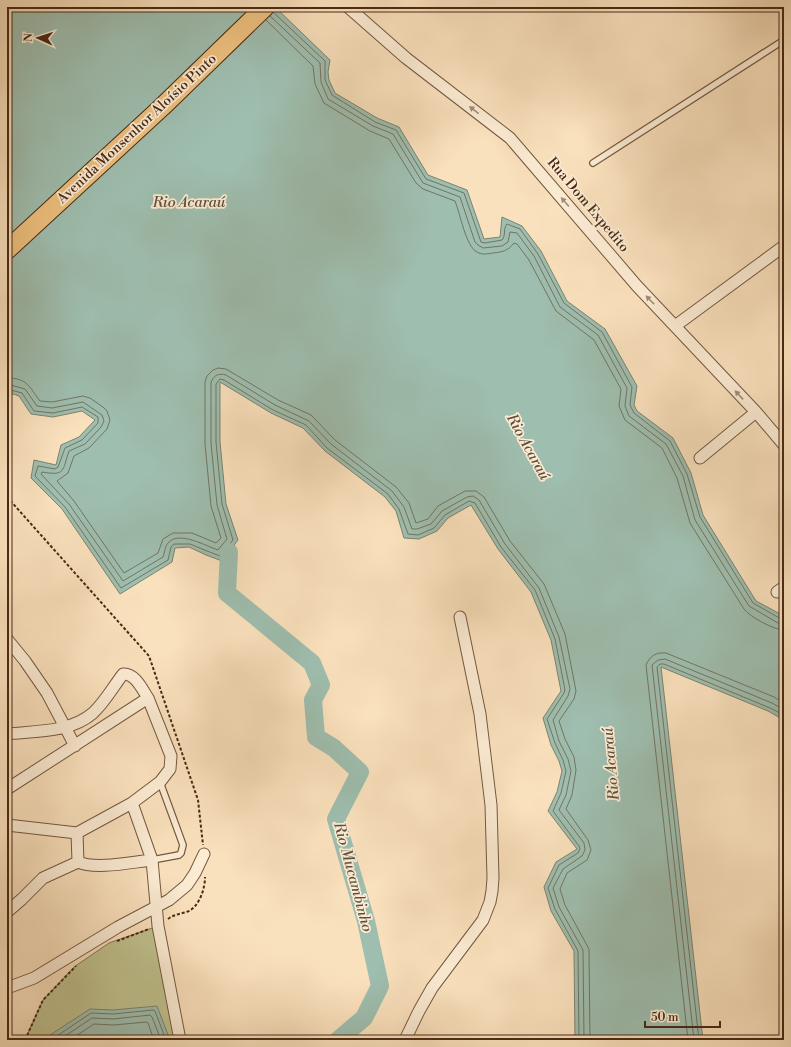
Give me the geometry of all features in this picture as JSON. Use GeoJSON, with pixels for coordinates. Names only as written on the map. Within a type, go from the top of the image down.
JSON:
{"type":"FeatureCollection","features":[{"type":"Feature","properties":{"kind":"main road","name":"Avenida Monsenhor Aloísio Pinto"},"geometry":{"type":"LineString","coordinates":[[7,250],[162,107],[265,7]]}},
{"type":"Feature","properties":{"kind":"street","name":"Rua Dom Expedito"},"geometry":{"type":"LineString","coordinates":[[348,7],[406,58],[510,138],[637,286],[756,412],[784,445]]}},
{"type":"Feature","properties":{"kind":"street"},"geometry":{"type":"LineString","coordinates":[[675,326],[784,246]]}},
{"type":"Feature","properties":{"kind":"street"},"geometry":{"type":"LineString","coordinates":[[700,458],[756,412]]}},
{"type":"Feature","properties":{"kind":"street"},"geometry":{"type":"LineString","coordinates":[[405,1040],[432,988],[483,920],[490,902],[492,891],[493,878],[490,798],[480,714],[460,617]]}},
{"type":"Feature","properties":{"kind":"street"},"geometry":{"type":"LineString","coordinates":[[7,639],[25,661],[47,693],[75,746]]}},
{"type":"Feature","properties":{"kind":"street"},"geometry":{"type":"LineString","coordinates":[[7,734],[66,728],[79,722],[92,714],[123,674],[130,675],[142,688],[148,698],[171,756],[170,769],[160,782],[132,803],[77,833],[7,825]]}},
{"type":"Feature","properties":{"kind":"street"},"geometry":{"type":"LineString","coordinates":[[7,789],[148,698]]}},
{"type":"Feature","properties":{"kind":"street"},"geometry":{"type":"LineString","coordinates":[[132,803],[152,860],[158,926],[180,1040]]}},
{"type":"Feature","properties":{"kind":"street"},"geometry":{"type":"LineString","coordinates":[[77,833],[78,862]]}},
{"type":"Feature","properties":{"kind":"street"},"geometry":{"type":"LineString","coordinates":[[7,988],[39,975],[118,927],[169,900],[187,885],[195,873],[204,854]]}},
{"type":"Feature","properties":{"kind":"street"},"geometry":{"type":"LineString","coordinates":[[78,862],[84,865],[95,866],[152,860]]}},
{"type":"Feature","properties":{"kind":"street"},"geometry":{"type":"LineString","coordinates":[[7,912],[43,878],[78,862]]}},
{"type":"Feature","properties":{"kind":"lane"},"geometry":{"type":"LineString","coordinates":[[593,163],[784,40]]}},
{"type":"Feature","properties":{"kind":"lane"},"geometry":{"type":"LineString","coordinates":[[152,860],[179,855],[183,848],[160,782]]}},
{"type":"Feature","properties":{"kind":"path"},"geometry":{"type":"LineString","coordinates":[[116,941],[158,926],[172,916],[190,910],[200,900],[205,884],[205,876]]}},
{"type":"Feature","properties":{"kind":"path"},"geometry":{"type":"LineString","coordinates":[[25,1040],[43,1000],[74,967],[80,963]]}},
{"type":"Feature","properties":{"kind":"green space"},"geometry":{"type":"Polygon","coordinates":[[[158,926],[180,1040],[25,1040],[43,1000],[74,967],[109,943],[158,926]]]}},
{"type":"Feature","properties":{"kind":"water","name":"Rio Acaraú"},"geometry":{"type":"Polygon","coordinates":[[[7,7],[275,7],[330,60],[328,72],[329,80],[335,93],[377,118],[399,127],[428,175],[467,190],[484,239],[500,237],[502,217],[522,226],[541,251],[567,301],[605,329],[637,386],[634,405],[637,411],[673,438],[691,473],[703,515],[756,601],[784,616],[784,720],[768,711],[661,667],[703,1040],[575,1040],[574,951],[551,911],[544,887],[556,862],[577,849],[548,811],[557,792],[562,771],[551,745],[543,718],[561,691],[551,640],[531,592],[498,549],[471,505],[448,518],[437,531],[419,539],[404,538],[396,511],[385,497],[325,451],[303,428],[271,413],[220,382],[220,442],[226,504],[238,540],[222,561],[189,547],[175,548],[172,562],[120,594],[62,509],[31,478],[34,460],[56,465],[61,445],[79,437],[95,420],[82,411],[53,417],[31,414],[19,396],[7,392],[7,7]]]}},
{"type":"Feature","properties":{"kind":"water"},"geometry":{"type":"Polygon","coordinates":[[[157,1006],[170,1040],[47,1040],[47,1037],[90,1009],[113,1010],[157,1006]]]}},
{"type":"Feature","properties":{"kind":"waterway","name":"Rio Mucambinho"},"geometry":{"type":"LineString","coordinates":[[229,552],[227,593],[312,663],[321,685],[313,700],[316,737],[334,748],[360,772],[336,819],[366,921],[380,986],[364,1018],[338,1040]]}}]}
